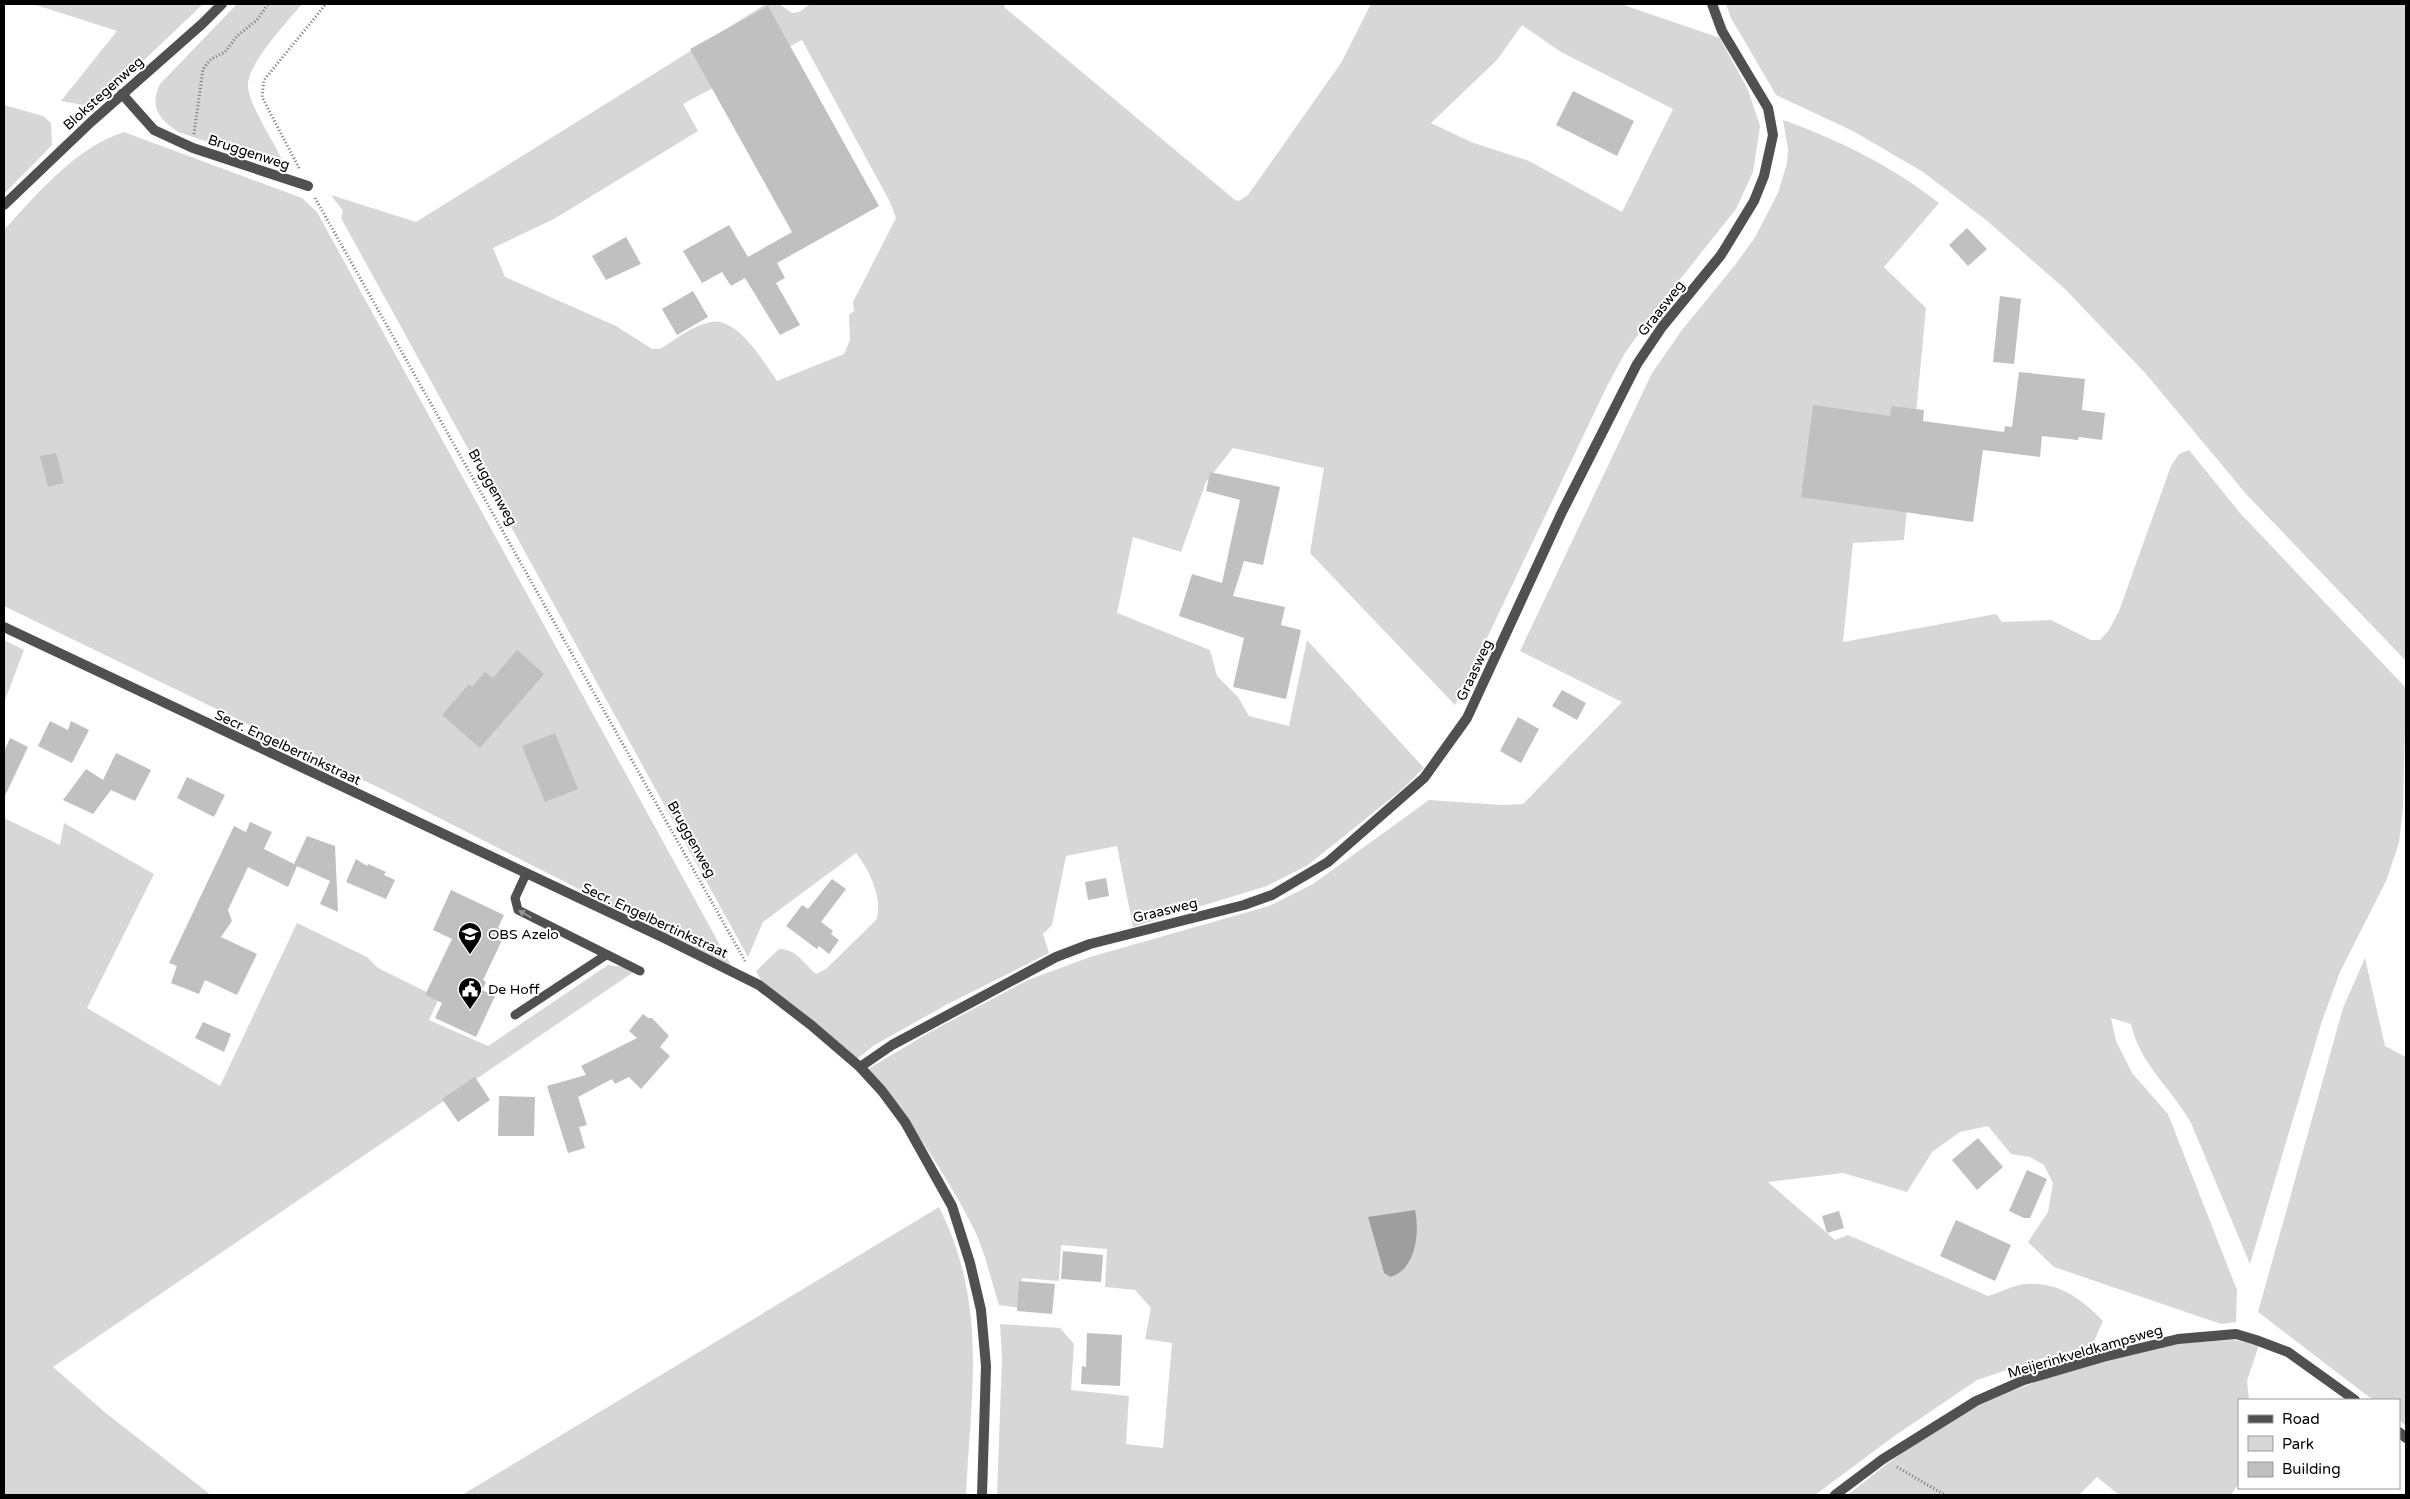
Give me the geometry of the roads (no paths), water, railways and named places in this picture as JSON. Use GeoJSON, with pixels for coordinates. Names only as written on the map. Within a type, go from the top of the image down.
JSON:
{"type":"FeatureCollection","features":[{"type":"Feature","properties":{"kind":"street","name":"Blokstegenweg"},"geometry":{"type":"LineString","coordinates":[[4,205],[122,94],[222,4]]}},
{"type":"Feature","properties":{"kind":"street","name":"Graasweg"},"geometry":{"type":"LineString","coordinates":[[860,1068],[892,1045],[1056,957],[1090,944],[1244,905],[1272,895],[1328,862],[1424,778],[1467,718],[1562,512],[1637,364],[1662,327],[1721,255],[1754,201],[1764,176],[1773,135],[1768,108],[1722,31],[1712,4]]}},
{"type":"Feature","properties":{"kind":"street","name":"Bruggenweg"},"geometry":{"type":"LineString","coordinates":[[122,94],[154,130],[193,148],[308,186]]}},
{"type":"Feature","properties":{"kind":"street","name":"Secr. Engelbertinkstraat"},"geometry":{"type":"LineString","coordinates":[[4,627],[759,986],[811,1025],[860,1068],[882,1091],[905,1122],[952,1206],[970,1263],[981,1310],[986,1366],[982,1495]]}},
{"type":"Feature","properties":{"kind":"street","name":"Meijerinkveldkampsweg"},"geometry":{"type":"LineString","coordinates":[[1835,1495],[1883,1459],[1976,1401],[2024,1380],[2103,1357],[2178,1339],[2236,1334],[2288,1352],[2354,1399]]}},
{"type":"Feature","properties":{"kind":"lane"},"geometry":{"type":"LineString","coordinates":[[526,874],[515,898],[518,910],[640,971]]}},
{"type":"Feature","properties":{"kind":"lane"},"geometry":{"type":"LineString","coordinates":[[515,1015],[606,955]]}},
{"type":"Feature","properties":{"kind":"place","name":"OBS Azelo"},"geometry":{"type":"Point","coordinates":[470,955]}},
{"type":"Feature","properties":{"kind":"place","name":"De Hoff"},"geometry":{"type":"Point","coordinates":[470,1010]}}]}
